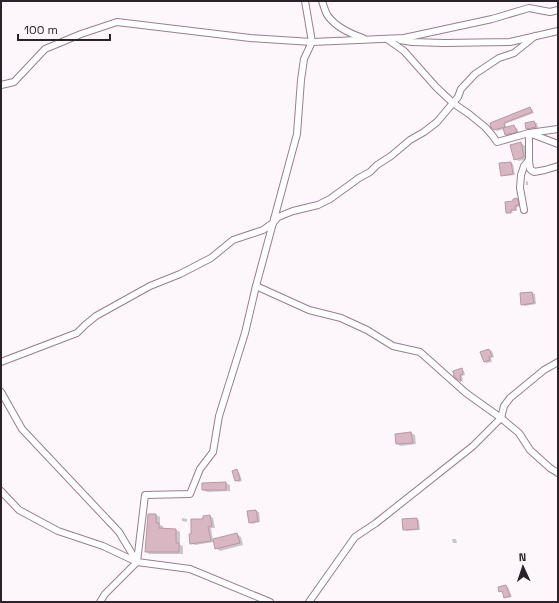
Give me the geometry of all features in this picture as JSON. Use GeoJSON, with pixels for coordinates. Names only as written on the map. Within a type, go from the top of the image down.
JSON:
{"type":"FeatureCollection","features":[{"type":"Feature","properties":{"kind":"street"},"geometry":{"type":"LineString","coordinates":[[100,602],[105,594],[137,562],[145,496],[190,494],[200,469],[213,452],[219,416],[245,333],[256,286],[297,134],[304,59],[312,42],[305,1]]}},
{"type":"Feature","properties":{"kind":"street"},"geometry":{"type":"LineString","coordinates":[[322,1],[328,16],[338,25],[354,35],[368,40]]}},
{"type":"Feature","properties":{"kind":"street"},"geometry":{"type":"LineString","coordinates":[[2,84],[14,82],[45,49],[81,34],[117,22],[250,38],[312,42],[390,38],[434,32],[492,19],[529,8],[550,12],[558,10]]}},
{"type":"Feature","properties":{"kind":"street"},"geometry":{"type":"LineString","coordinates":[[390,38],[412,42],[510,42],[558,31]]}},
{"type":"Feature","properties":{"kind":"street"},"geometry":{"type":"LineString","coordinates":[[1,362],[78,333],[84,325],[96,316],[150,286],[180,274],[211,258],[234,240],[263,230],[273,223],[278,217],[293,211],[318,205],[343,190],[370,172],[410,140],[437,122],[458,97],[462,89],[476,74],[499,58],[514,52],[535,36]]}},
{"type":"Feature","properties":{"kind":"street"},"geometry":{"type":"LineString","coordinates":[[390,38],[404,51],[436,87],[453,103],[485,127],[497,142],[530,133],[558,129]]}},
{"type":"Feature","properties":{"kind":"street"},"geometry":{"type":"LineString","coordinates":[[530,133],[558,144]]}},
{"type":"Feature","properties":{"kind":"street"},"geometry":{"type":"LineString","coordinates":[[530,133],[530,169],[534,172],[558,166]]}},
{"type":"Feature","properties":{"kind":"street"},"geometry":{"type":"LineString","coordinates":[[524,210],[520,188],[521,175],[524,166],[529,160]]}},
{"type":"Feature","properties":{"kind":"street"},"geometry":{"type":"LineString","coordinates":[[256,286],[309,310],[341,318],[367,330],[393,346],[420,352],[466,393],[519,433],[530,450],[550,468],[558,473]]}},
{"type":"Feature","properties":{"kind":"street"},"geometry":{"type":"LineString","coordinates":[[309,602],[355,537],[376,523],[473,446],[501,418],[504,406],[510,398],[544,370],[558,362]]}},
{"type":"Feature","properties":{"kind":"street"},"geometry":{"type":"LineString","coordinates":[[1,392],[22,429],[119,532],[137,562]]}},
{"type":"Feature","properties":{"kind":"street"},"geometry":{"type":"LineString","coordinates":[[1,491],[19,510],[58,531],[102,546],[137,562],[190,569],[270,602]]}},
{"type":"Feature","properties":{"kind":"building"},"geometry":{"type":"Polygon","coordinates":[[[530,107],[532,112],[504,123],[505,127],[494,130],[491,127],[490,123],[530,107]]]}},
{"type":"Feature","properties":{"kind":"building"},"geometry":{"type":"Polygon","coordinates":[[[534,121],[536,127],[526,129],[525,123],[534,121]]]}},
{"type":"Feature","properties":{"kind":"building"},"geometry":{"type":"Polygon","coordinates":[[[514,125],[517,132],[505,135],[503,128],[514,125]]]}},
{"type":"Feature","properties":{"kind":"building"},"geometry":{"type":"Polygon","coordinates":[[[521,142],[524,157],[514,160],[510,145],[521,142]]]}},
{"type":"Feature","properties":{"kind":"building"},"geometry":{"type":"Polygon","coordinates":[[[511,162],[513,174],[501,176],[499,163],[511,162]]]}},
{"type":"Feature","properties":{"kind":"building"},"geometry":{"type":"Polygon","coordinates":[[[517,198],[519,205],[515,206],[515,210],[511,210],[511,213],[506,213],[505,202],[513,201],[513,199],[517,198]]]}},
{"type":"Feature","properties":{"kind":"building"},"geometry":{"type":"Polygon","coordinates":[[[532,292],[534,303],[521,305],[520,293],[532,292]]]}},
{"type":"Feature","properties":{"kind":"building"},"geometry":{"type":"Polygon","coordinates":[[[489,349],[492,356],[489,357],[490,360],[484,362],[480,352],[489,349]]]}},
{"type":"Feature","properties":{"kind":"building"},"geometry":{"type":"Polygon","coordinates":[[[462,368],[463,374],[460,375],[460,381],[454,377],[453,371],[462,368]]]}},
{"type":"Feature","properties":{"kind":"building"},"geometry":{"type":"Polygon","coordinates":[[[411,432],[413,443],[396,444],[395,434],[411,432]]]}},
{"type":"Feature","properties":{"kind":"building"},"geometry":{"type":"Polygon","coordinates":[[[237,469],[240,480],[235,481],[232,471],[237,469]]]}},
{"type":"Feature","properties":{"kind":"building"},"geometry":{"type":"Polygon","coordinates":[[[226,482],[226,490],[202,490],[202,483],[226,482]]]}},
{"type":"Feature","properties":{"kind":"building"},"geometry":{"type":"Polygon","coordinates":[[[256,510],[258,521],[249,523],[247,511],[256,510]]]}},
{"type":"Feature","properties":{"kind":"building"},"geometry":{"type":"Polygon","coordinates":[[[148,514],[156,514],[156,523],[159,523],[159,528],[176,529],[176,543],[179,543],[179,552],[145,552],[148,514]]]}},
{"type":"Feature","properties":{"kind":"building"},"geometry":{"type":"Polygon","coordinates":[[[210,515],[212,526],[208,527],[211,541],[190,544],[189,534],[191,534],[191,519],[203,519],[203,516],[210,515]]]}},
{"type":"Feature","properties":{"kind":"building"},"geometry":{"type":"Polygon","coordinates":[[[417,518],[418,529],[403,530],[402,519],[417,518]]]}},
{"type":"Feature","properties":{"kind":"building"},"geometry":{"type":"Polygon","coordinates":[[[237,533],[240,543],[215,549],[213,539],[237,533]]]}},
{"type":"Feature","properties":{"kind":"building"},"geometry":{"type":"Polygon","coordinates":[[[506,585],[510,596],[504,598],[502,591],[499,592],[498,587],[506,585]]]}}]}
